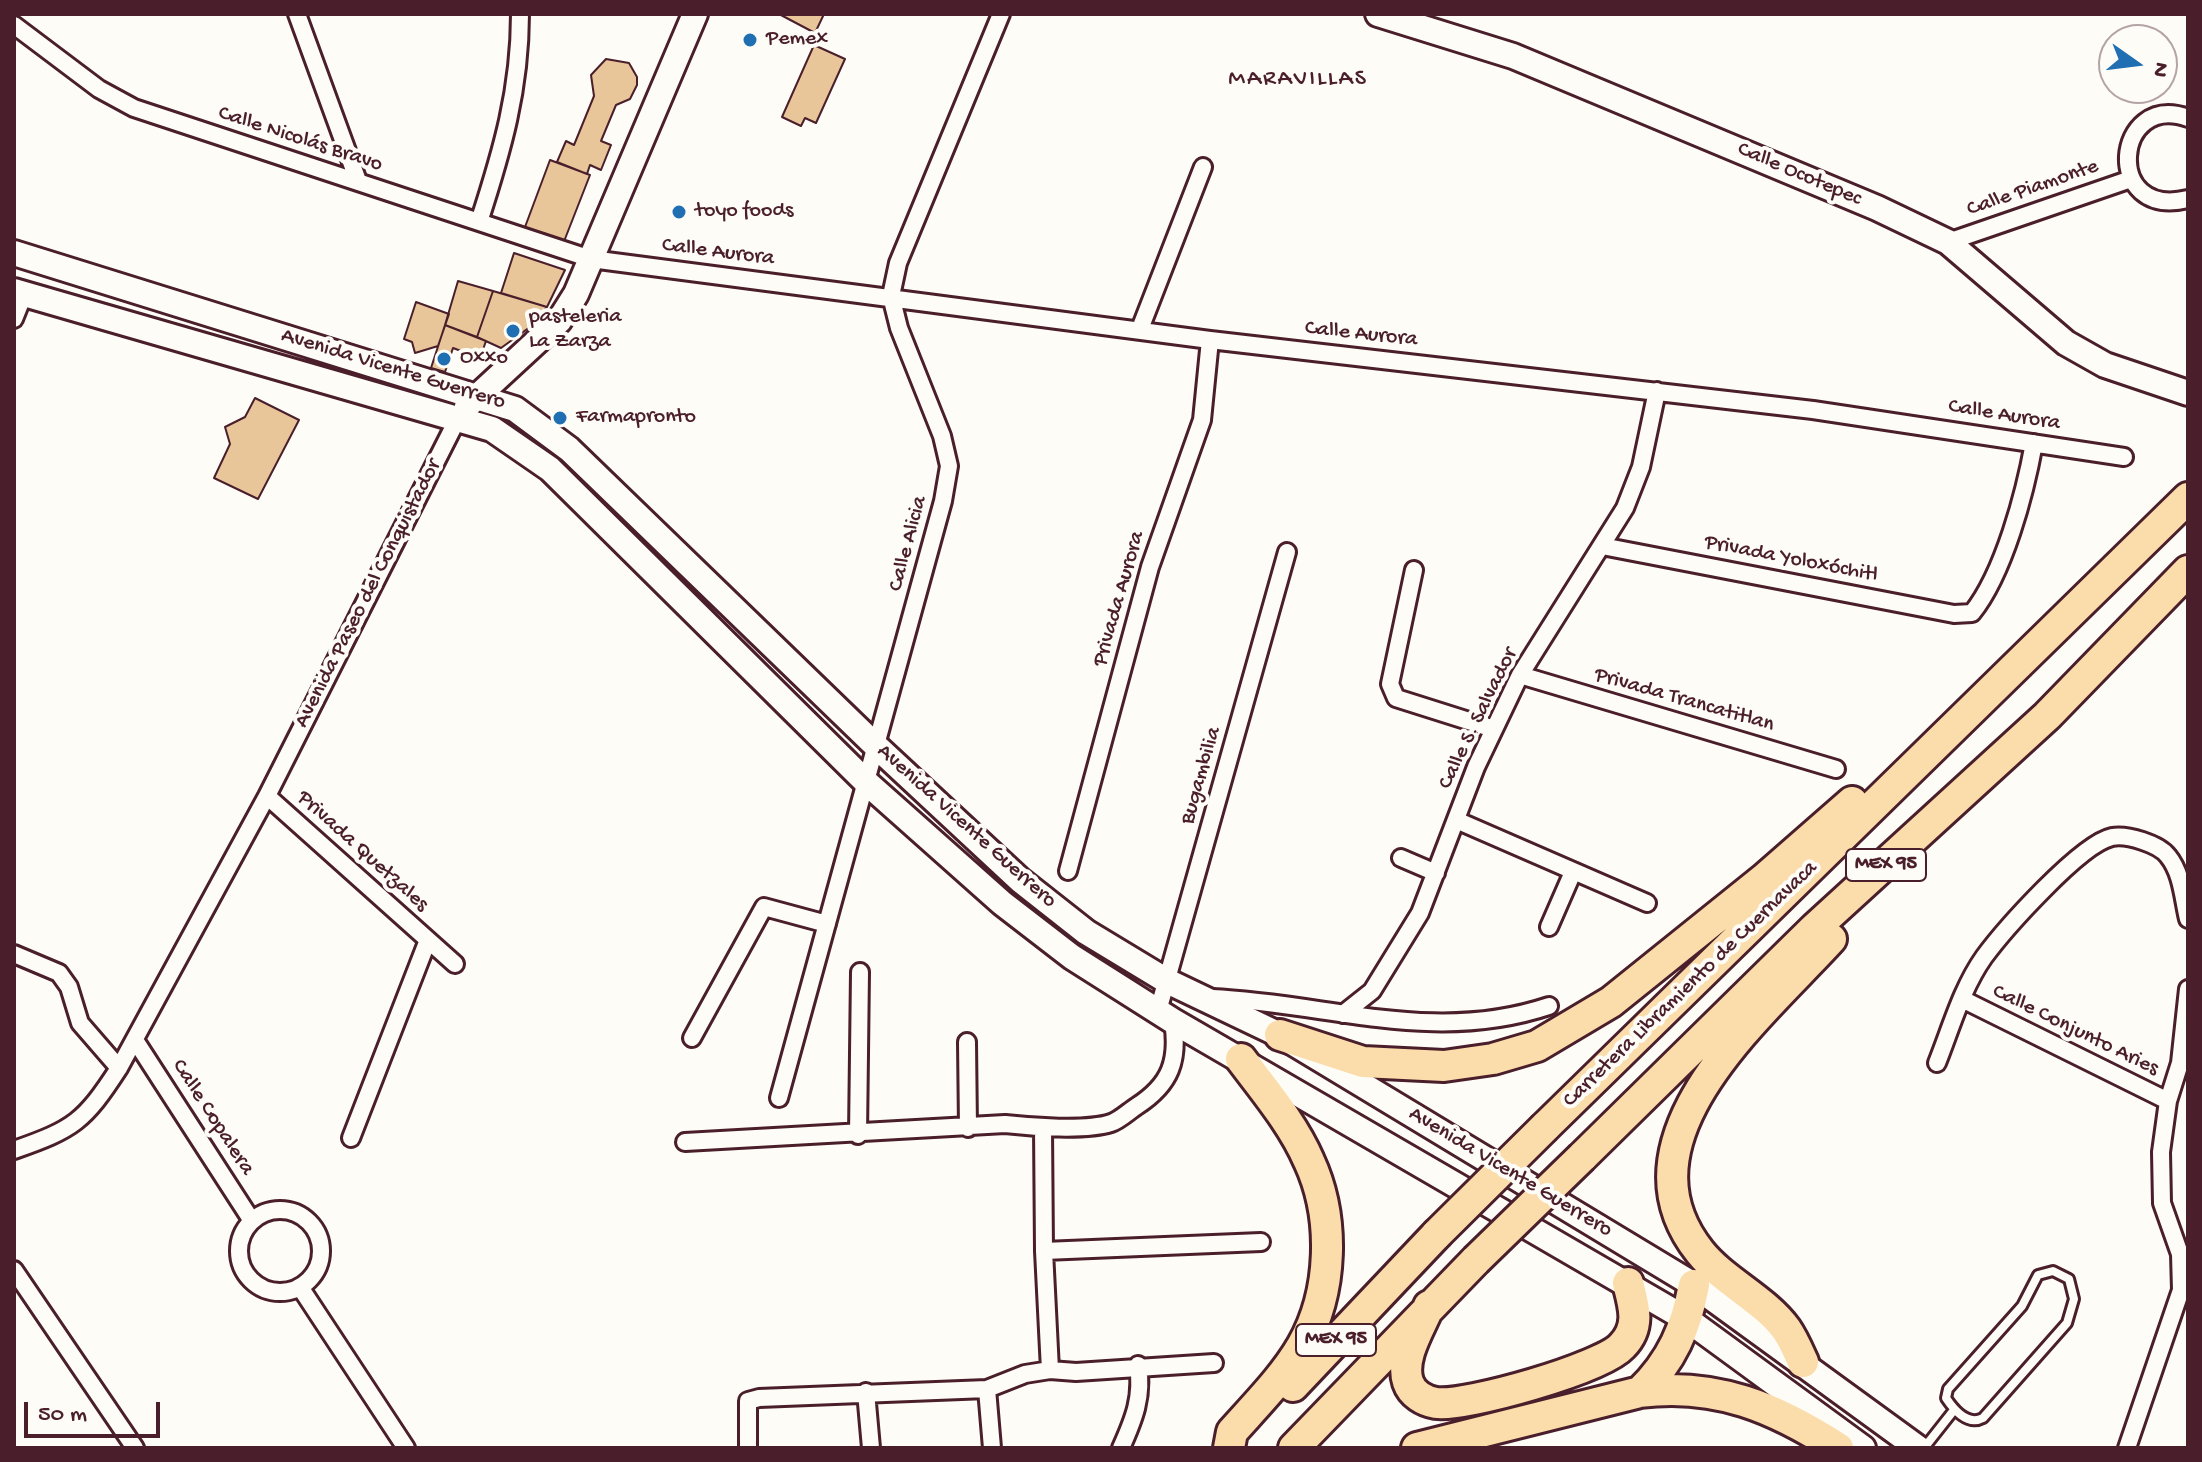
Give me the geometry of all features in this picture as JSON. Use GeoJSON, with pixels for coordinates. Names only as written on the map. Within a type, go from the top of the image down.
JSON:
{"type":"FeatureCollection","features":[{"type":"Feature","properties":{"kind":"highway","name":"Carretera Libramiento de Cuernavaca"},"geometry":{"type":"LineString","coordinates":[[1237,1448],[1437,1234],[2188,498]]}},
{"type":"Feature","properties":{"kind":"highway","name":"Carretera Libramiento de Cuernavaca"},"geometry":{"type":"LineString","coordinates":[[1294,1448],[1429,1306],[1815,928],[1946,812],[2047,716],[2188,571]]}},
{"type":"Feature","properties":{"kind":"highway"},"geometry":{"type":"LineString","coordinates":[[1280,1035],[1363,1062],[1444,1066],[1493,1059],[1537,1046],[1611,1002],[1764,879],[1923,739],[1982,700]]}},
{"type":"Feature","properties":{"kind":"highway"},"geometry":{"type":"LineString","coordinates":[[1803,1362],[1785,1328],[1699,1251],[1676,1200],[1671,1174],[1675,1138],[1704,1084],[1733,1047],[1946,812]]}},
{"type":"Feature","properties":{"kind":"highway"},"geometry":{"type":"LineString","coordinates":[[1229,1448],[1232,1432],[1302,1346],[1318,1308],[1328,1251],[1320,1193],[1309,1161],[1241,1059]]}},
{"type":"Feature","properties":{"kind":"highway"},"geometry":{"type":"LineString","coordinates":[[1429,1306],[1406,1363],[1408,1384],[1421,1399],[1438,1404],[1548,1379],[1604,1361],[1623,1346],[1634,1329],[1636,1310],[1628,1283]]}},
{"type":"Feature","properties":{"kind":"highway"},"geometry":{"type":"LineString","coordinates":[[1640,1392],[1669,1357],[1688,1320],[1694,1285]]}},
{"type":"Feature","properties":{"kind":"highway"},"geometry":{"type":"LineString","coordinates":[[1417,1448],[1640,1392],[1672,1388],[1740,1399],[1790,1417],[1838,1448]]}},
{"type":"Feature","properties":{"kind":"main road","name":"Avenida Paseo del Conquistador"},"geometry":{"type":"LineString","coordinates":[[458,418],[475,395],[559,321],[576,294],[695,14]]}},
{"type":"Feature","properties":{"kind":"main road","name":"Calle Ocotepec"},"geometry":{"type":"LineString","coordinates":[[1378,14],[1513,56],[1877,208],[1948,242],[2066,343],[2105,365],[2188,393]]}},
{"type":"Feature","properties":{"kind":"main road","name":"Avenida Vicente Guerrero"},"geometry":{"type":"LineString","coordinates":[[14,253],[515,409],[569,449],[877,747],[1051,906],[1086,932],[1167,981],[1280,1035],[1694,1285],[1921,1448]]}},
{"type":"Feature","properties":{"kind":"main road","name":"Avenida Vicente Guerrero"},"geometry":{"type":"LineString","coordinates":[[19,293],[492,429],[550,469],[867,783],[1002,903],[1072,957],[1166,1016],[1688,1320],[1863,1448]]}},
{"type":"Feature","properties":{"kind":"main road"},"geometry":{"type":"LineString","coordinates":[[1312,1099],[1333,1066]]}},
{"type":"Feature","properties":{"kind":"street"},"geometry":{"type":"LineString","coordinates":[[297,14],[358,181]]}},
{"type":"Feature","properties":{"kind":"street"},"geometry":{"type":"LineString","coordinates":[[479,222],[505,145],[520,52],[520,14]]}},
{"type":"Feature","properties":{"kind":"street","name":"Calle Alicia"},"geometry":{"type":"LineString","coordinates":[[779,1098],[877,747],[943,501],[949,466],[942,436],[899,328],[891,296],[898,263],[1001,14]]}},
{"type":"Feature","properties":{"kind":"street","name":"Calle Nicolás Bravo"},"geometry":{"type":"LineString","coordinates":[[14,25],[99,89],[134,108],[591,259]]}},
{"type":"Feature","properties":{"kind":"street"},"geometry":{"type":"LineString","coordinates":[[2188,118],[2162,114],[2147,120],[2135,132],[2127,155],[2131,179],[2141,191],[2155,200],[2171,203],[2188,199]]}},
{"type":"Feature","properties":{"kind":"street"},"geometry":{"type":"LineString","coordinates":[[1140,329],[1203,167]]}},
{"type":"Feature","properties":{"kind":"street","name":"Calle Piamonte"},"geometry":{"type":"LineString","coordinates":[[1948,242],[2131,179]]}},
{"type":"Feature","properties":{"kind":"street","name":"Calle Aurora"},"geometry":{"type":"LineString","coordinates":[[591,259],[1210,340],[1657,391],[2124,457]]}},
{"type":"Feature","properties":{"kind":"street"},"geometry":{"type":"LineString","coordinates":[[14,319],[19,293]]}},
{"type":"Feature","properties":{"kind":"street","name":"Privada Aurora"},"geometry":{"type":"LineString","coordinates":[[1068,871],[1150,567],[1202,420],[1210,340]]}},
{"type":"Feature","properties":{"kind":"street","name":"Calle S. Salvador"},"geometry":{"type":"LineString","coordinates":[[1343,1014],[1372,991],[1420,913],[1494,729],[1520,675],[1625,508],[1641,467],[1657,391]]}},
{"type":"Feature","properties":{"kind":"street","name":"Avenida Paseo del Conquistador"},"geometry":{"type":"LineString","coordinates":[[14,1150],[65,1132],[102,1095],[119,1068],[267,796],[458,418]]}},
{"type":"Feature","properties":{"kind":"street","name":"Privada Yoloxóchitl"},"geometry":{"type":"LineString","coordinates":[[1602,546],[1954,614],[1972,613],[1983,600],[2005,545],[2028,476],[2034,443]]}},
{"type":"Feature","properties":{"kind":"street","name":"Bugambilia"},"geometry":{"type":"LineString","coordinates":[[685,1142],[858,1135],[1005,1124],[1043,1128],[1111,1123],[1155,1094],[1174,1068],[1177,1047],[1166,1016],[1167,981],[1287,552]]}},
{"type":"Feature","properties":{"kind":"street"},"geometry":{"type":"LineString","coordinates":[[1414,570],[1390,684],[1391,692],[1396,698],[1494,729]]}},
{"type":"Feature","properties":{"kind":"street","name":"Privada Trancatitlan"},"geometry":{"type":"LineString","coordinates":[[1520,675],[1836,769]]}},
{"type":"Feature","properties":{"kind":"street","name":"Privada Quetzales"},"geometry":{"type":"LineString","coordinates":[[267,796],[455,964]]}},
{"type":"Feature","properties":{"kind":"street"},"geometry":{"type":"LineString","coordinates":[[1456,820],[1647,903]]}},
{"type":"Feature","properties":{"kind":"street","name":"Calle Conjunto Aries"},"geometry":{"type":"LineString","coordinates":[[1937,1063],[1962,999],[1983,959],[2027,905],[2092,847],[2113,837],[2143,841],[2167,853],[2178,874],[2188,919]]}},
{"type":"Feature","properties":{"kind":"street"},"geometry":{"type":"LineString","coordinates":[[1401,858],[1436,873]]}},
{"type":"Feature","properties":{"kind":"street"},"geometry":{"type":"LineString","coordinates":[[1549,927],[1573,872]]}},
{"type":"Feature","properties":{"kind":"street"},"geometry":{"type":"LineString","coordinates":[[692,1038],[764,907],[827,924]]}},
{"type":"Feature","properties":{"kind":"street","name":"Privada Quetzales"},"geometry":{"type":"LineString","coordinates":[[351,1138],[428,940]]}},
{"type":"Feature","properties":{"kind":"street"},"geometry":{"type":"LineString","coordinates":[[14,954],[59,973],[69,987],[80,1023],[119,1068]]}},
{"type":"Feature","properties":{"kind":"street"},"geometry":{"type":"LineString","coordinates":[[858,1135],[860,972]]}},
{"type":"Feature","properties":{"kind":"street","name":"Calle Conjunto Aries"},"geometry":{"type":"LineString","coordinates":[[2127,1448],[2181,1290],[2180,1254],[2162,1203],[2161,1152],[2168,1101],[2180,1063],[2188,989]]}},
{"type":"Feature","properties":{"kind":"street"},"geometry":{"type":"LineString","coordinates":[[1207,998],[1271,1001],[1427,1025],[1470,1024],[1513,1018],[1549,1006]]}},
{"type":"Feature","properties":{"kind":"street","name":"Calle Conjunto Aries"},"geometry":{"type":"LineString","coordinates":[[1962,999],[2168,1101]]}},
{"type":"Feature","properties":{"kind":"street","name":"Calle Copalera"},"geometry":{"type":"LineString","coordinates":[[135,1040],[252,1221]]}},
{"type":"Feature","properties":{"kind":"street"},"geometry":{"type":"LineString","coordinates":[[967,1042],[968,1128]]}},
{"type":"Feature","properties":{"kind":"street"},"geometry":{"type":"LineString","coordinates":[[1043,1128],[1044,1251],[1050,1370]]}},
{"type":"Feature","properties":{"kind":"street"},"geometry":{"type":"LineString","coordinates":[[284,1210],[300,1216],[313,1227],[320,1243],[320,1260],[313,1276],[300,1287],[274,1292],[262,1288],[243,1270],[239,1244],[252,1221],[267,1212],[284,1210]]}},
{"type":"Feature","properties":{"kind":"street"},"geometry":{"type":"LineString","coordinates":[[1044,1251],[1261,1242]]}},
{"type":"Feature","properties":{"kind":"street"},"geometry":{"type":"LineString","coordinates":[[14,1270],[135,1448]]}},
{"type":"Feature","properties":{"kind":"street"},"geometry":{"type":"LineString","coordinates":[[300,1287],[406,1448]]}},
{"type":"Feature","properties":{"kind":"street"},"geometry":{"type":"LineString","coordinates":[[748,1447],[748,1401],[866,1392],[987,1389],[1025,1374],[1050,1370],[1105,1371],[1138,1365],[1214,1363]]}},
{"type":"Feature","properties":{"kind":"street"},"geometry":{"type":"LineString","coordinates":[[1121,1448],[1138,1410],[1142,1388],[1138,1365]]}},
{"type":"Feature","properties":{"kind":"street"},"geometry":{"type":"LineString","coordinates":[[987,1389],[992,1448]]}},
{"type":"Feature","properties":{"kind":"street"},"geometry":{"type":"LineString","coordinates":[[866,1392],[871,1448]]}},
{"type":"Feature","properties":{"kind":"lane"},"geometry":{"type":"LineString","coordinates":[[2053,1271],[2069,1279],[2074,1299],[2067,1323],[1994,1406],[1976,1422],[1954,1410],[1946,1398],[1948,1389],[2022,1306],[2038,1275],[2053,1271]]}},
{"type":"Feature","properties":{"kind":"lane"},"geometry":{"type":"LineString","coordinates":[[1921,1448],[1954,1410]]}},
{"type":"Feature","properties":{"kind":"building"},"geometry":{"type":"Polygon","coordinates":[[[779,14],[824,14],[815,33],[779,14]]]}},
{"type":"Feature","properties":{"kind":"building"},"geometry":{"type":"Polygon","coordinates":[[[814,45],[845,59],[816,123],[805,118],[801,126],[782,117],[814,45]]]}},
{"type":"Feature","properties":{"kind":"building"},"geometry":{"type":"Polygon","coordinates":[[[606,59],[629,63],[637,77],[637,85],[630,99],[616,105],[601,141],[611,145],[601,170],[590,165],[587,174],[557,162],[566,141],[574,145],[594,96],[591,75],[606,59]]]}},
{"type":"Feature","properties":{"kind":"building"},"geometry":{"type":"Polygon","coordinates":[[[550,160],[590,175],[563,244],[525,227],[550,160]]]}},
{"type":"Feature","properties":{"kind":"building"},"geometry":{"type":"Polygon","coordinates":[[[514,253],[565,270],[547,307],[501,293],[514,253]]]}},
{"type":"Feature","properties":{"kind":"building"},"geometry":{"type":"Polygon","coordinates":[[[458,281],[493,291],[477,337],[445,325],[458,281]]]}},
{"type":"Feature","properties":{"kind":"building"},"geometry":{"type":"Polygon","coordinates":[[[493,291],[547,307],[530,327],[501,348],[477,337],[493,291]]]}},
{"type":"Feature","properties":{"kind":"building"},"geometry":{"type":"Polygon","coordinates":[[[416,302],[449,314],[438,346],[415,353],[412,342],[404,339],[416,302]]]}},
{"type":"Feature","properties":{"kind":"building"},"geometry":{"type":"Polygon","coordinates":[[[445,325],[486,341],[480,358],[453,348],[445,372],[431,368],[445,325]]]}},
{"type":"Feature","properties":{"kind":"building"},"geometry":{"type":"Polygon","coordinates":[[[255,398],[299,420],[258,499],[214,478],[230,444],[225,427],[245,417],[255,398]]]}},
{"type":"Feature","properties":{"kind":"place","name":"Pemex"},"geometry":{"type":"Point","coordinates":[750,40]}},
{"type":"Feature","properties":{"kind":"place","name":"toyo foods"},"geometry":{"type":"Point","coordinates":[679,212]}},
{"type":"Feature","properties":{"kind":"place","name":"pasteleria La Zarza"},"geometry":{"type":"Point","coordinates":[513,331]}},
{"type":"Feature","properties":{"kind":"place","name":"Oxxo"},"geometry":{"type":"Point","coordinates":[444,359]}},
{"type":"Feature","properties":{"kind":"place","name":"Farmapronto"},"geometry":{"type":"Point","coordinates":[560,418]}},
{"type":"Feature","properties":{"kind":"district","name":"MARAVILLAS"},"geometry":{"type":"Point","coordinates":[1298,80]}}]}
